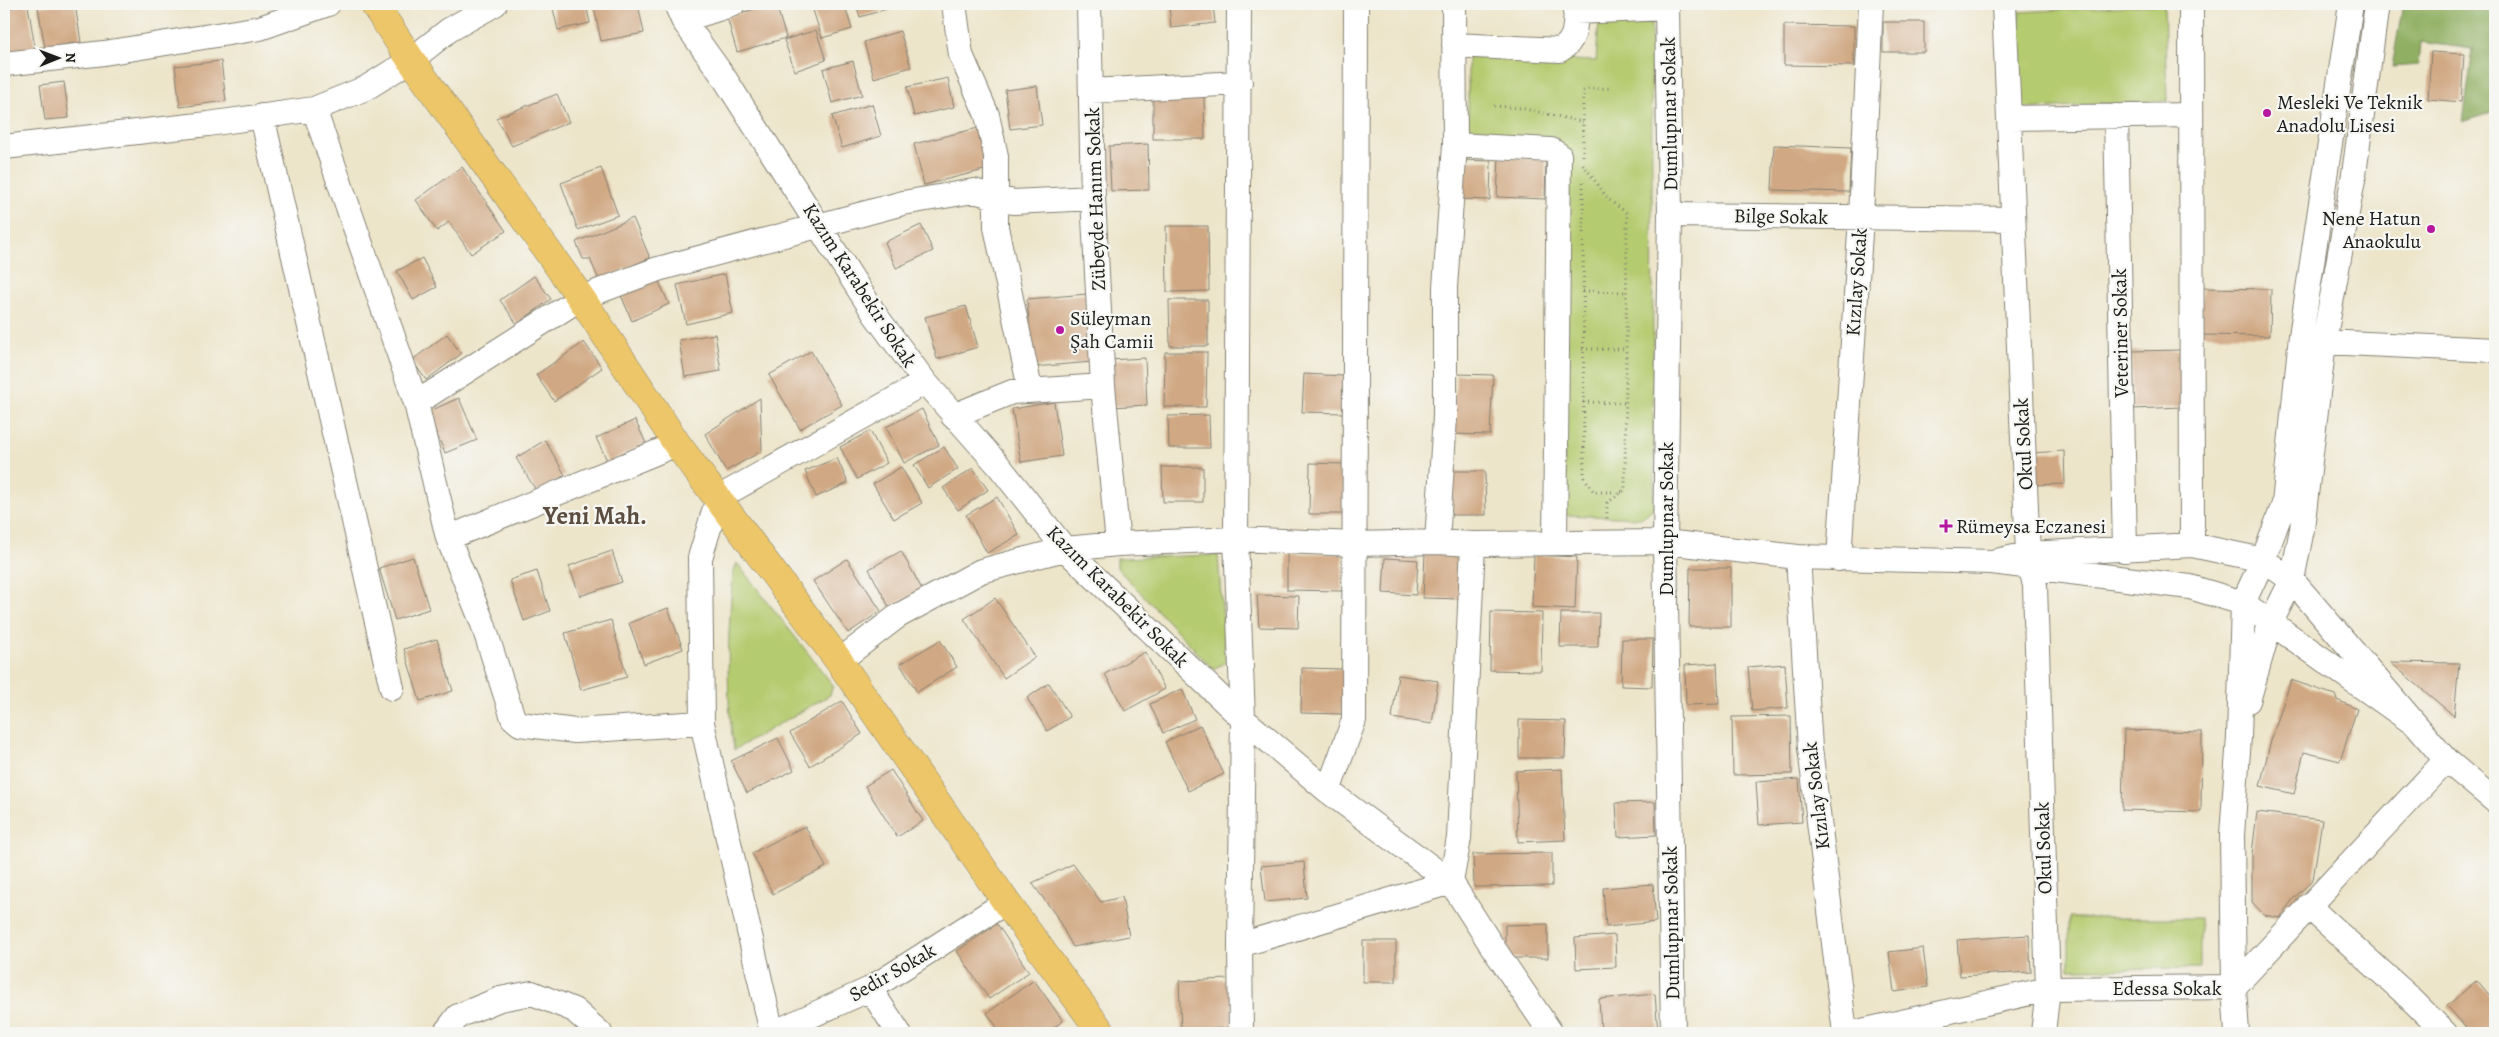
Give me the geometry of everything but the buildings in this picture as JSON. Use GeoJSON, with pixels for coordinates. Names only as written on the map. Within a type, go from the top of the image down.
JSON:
{"type":"FeatureCollection","features":[{"type":"Feature","properties":{"kind":"main road"},"geometry":{"type":"LineString","coordinates":[[374,4],[411,60],[581,298],[677,444],[839,661],[1006,902],[1102,1033]]}},
{"type":"Feature","properties":{"kind":"street"},"geometry":{"type":"LineString","coordinates":[[4,64],[104,53],[260,28],[328,4]]}},
{"type":"Feature","properties":{"kind":"street"},"geometry":{"type":"LineString","coordinates":[[4,148],[314,109],[366,88],[411,60],[449,30],[495,4]]}},
{"type":"Feature","properties":{"kind":"street"},"geometry":{"type":"LineString","coordinates":[[679,12],[733,4]]}},
{"type":"Feature","properties":{"kind":"street"},"geometry":{"type":"LineString","coordinates":[[954,4],[961,55],[987,115],[996,156],[996,227],[1030,390]]}},
{"type":"Feature","properties":{"kind":"street","name":"Zübeyde Hanım Sokak"},"geometry":{"type":"LineString","coordinates":[[1089,4],[1093,198],[1103,386],[1118,544]]}},
{"type":"Feature","properties":{"kind":"street"},"geometry":{"type":"LineString","coordinates":[[1239,4],[1236,539],[1243,719],[1240,945],[1242,1033]]}},
{"type":"Feature","properties":{"kind":"street"},"geometry":{"type":"LineString","coordinates":[[1328,791],[1354,720],[1356,544],[1356,4]]}},
{"type":"Feature","properties":{"kind":"street"},"geometry":{"type":"LineString","coordinates":[[1437,542],[1445,417],[1446,287],[1455,145],[1454,4]]}},
{"type":"Feature","properties":{"kind":"street","name":"Kızılay Sokak"},"geometry":{"type":"LineString","coordinates":[[1839,559],[1871,4]]}},
{"type":"Feature","properties":{"kind":"street","name":"Okul Sokak"},"geometry":{"type":"LineString","coordinates":[[2004,4],[2030,561],[2035,596],[2048,989],[2043,1033]]}},
{"type":"Feature","properties":{"kind":"street"},"geometry":{"type":"LineString","coordinates":[[2190,4],[2192,546]]}},
{"type":"Feature","properties":{"kind":"street"},"geometry":{"type":"LineString","coordinates":[[2237,1033],[2234,987],[2232,836],[2239,737],[2242,603],[2263,560],[2284,504],[2301,336],[2351,4]]}},
{"type":"Feature","properties":{"kind":"street"},"geometry":{"type":"LineString","coordinates":[[2239,737],[2270,624],[2292,580],[2302,529],[2324,342],[2354,174],[2378,4]]}},
{"type":"Feature","properties":{"kind":"street"},"geometry":{"type":"LineString","coordinates":[[1454,45],[1560,50],[1569,45],[1575,32],[1576,8],[1667,6]]}},
{"type":"Feature","properties":{"kind":"street","name":"Dumlupınar Sokak"},"geometry":{"type":"LineString","coordinates":[[1667,6],[1670,215],[1665,542],[1673,1033]]}},
{"type":"Feature","properties":{"kind":"street","name":"Kazım Karabekir Sokak"},"geometry":{"type":"LineString","coordinates":[[679,12],[724,76],[876,316],[925,382],[999,466],[1065,550],[1243,719],[1328,791],[1451,882],[1551,1033]]}},
{"type":"Feature","properties":{"kind":"street"},"geometry":{"type":"LineString","coordinates":[[1091,91],[1240,82]]}},
{"type":"Feature","properties":{"kind":"street"},"geometry":{"type":"LineString","coordinates":[[314,109],[416,403],[448,538],[483,624],[513,718],[520,724],[575,731],[702,723]]}},
{"type":"Feature","properties":{"kind":"street"},"geometry":{"type":"LineString","coordinates":[[2010,118],[2191,115]]}},
{"type":"Feature","properties":{"kind":"street"},"geometry":{"type":"LineString","coordinates":[[262,116],[392,688]]}},
{"type":"Feature","properties":{"kind":"street","name":"Veteriner Sokak"},"geometry":{"type":"LineString","coordinates":[[2116,116],[2124,550]]}},
{"type":"Feature","properties":{"kind":"street"},"geometry":{"type":"LineString","coordinates":[[1455,145],[1551,150],[1559,155],[1555,348],[1555,543]]}},
{"type":"Feature","properties":{"kind":"street"},"geometry":{"type":"LineString","coordinates":[[416,403],[581,298],[658,269],[903,203],[974,191],[1013,202],[1093,198]]}},
{"type":"Feature","properties":{"kind":"street","name":"Bilge Sokak"},"geometry":{"type":"LineString","coordinates":[[1670,215],[2013,219]]}},
{"type":"Feature","properties":{"kind":"street"},"geometry":{"type":"LineString","coordinates":[[2301,336],[2324,342],[2495,350]]}},
{"type":"Feature","properties":{"kind":"street"},"geometry":{"type":"LineString","coordinates":[[772,1033],[702,723],[700,558],[718,498],[925,382]]}},
{"type":"Feature","properties":{"kind":"street"},"geometry":{"type":"LineString","coordinates":[[953,416],[1012,392],[1103,386]]}},
{"type":"Feature","properties":{"kind":"street"},"geometry":{"type":"LineString","coordinates":[[448,538],[677,444]]}},
{"type":"Feature","properties":{"kind":"street"},"geometry":{"type":"LineString","coordinates":[[839,661],[898,616],[981,571],[1065,550],[1118,544],[1236,539],[1356,544],[1665,542],[1798,557],[1992,562],[2030,561],[2124,550],[2192,546],[2263,560],[2292,580],[2446,760],[2495,801]]}},
{"type":"Feature","properties":{"kind":"street"},"geometry":{"type":"LineString","coordinates":[[1240,945],[1451,882],[1459,838],[1472,544]]}},
{"type":"Feature","properties":{"kind":"street","name":"Kızılay Sokak"},"geometry":{"type":"LineString","coordinates":[[1798,557],[1810,748],[1845,1033]]}},
{"type":"Feature","properties":{"kind":"street"},"geometry":{"type":"LineString","coordinates":[[2030,561],[2190,587],[2242,603],[2413,723]]}},
{"type":"Feature","properties":{"kind":"street","name":"Edessa Sokak"},"geometry":{"type":"LineString","coordinates":[[1853,1033],[2048,989],[2234,987],[2446,760]]}},
{"type":"Feature","properties":{"kind":"street","name":"Sedir Sokak"},"geometry":{"type":"LineString","coordinates":[[772,1033],[870,989],[1006,902]]}},
{"type":"Feature","properties":{"kind":"street"},"geometry":{"type":"LineString","coordinates":[[2308,906],[2407,995],[2445,1033]]}},
{"type":"Feature","properties":{"kind":"street"},"geometry":{"type":"LineString","coordinates":[[870,989],[899,1033]]}},
{"type":"Feature","properties":{"kind":"street"},"geometry":{"type":"LineString","coordinates":[[445,1033],[458,1016],[500,999],[532,993],[574,1010],[600,1033]]}},
{"type":"Feature","properties":{"kind":"path"},"geometry":{"type":"LineString","coordinates":[[1612,88],[1587,88],[1583,91],[1584,477],[1594,492],[1624,492]]}},
{"type":"Feature","properties":{"kind":"path"},"geometry":{"type":"LineString","coordinates":[[1494,106],[1521,108],[1583,122]]}},
{"type":"Feature","properties":{"kind":"path"},"geometry":{"type":"LineString","coordinates":[[1583,164],[1608,199],[1627,214],[1624,492]]}},
{"type":"Feature","properties":{"kind":"path"},"geometry":{"type":"LineString","coordinates":[[1584,291],[1625,292]]}},
{"type":"Feature","properties":{"kind":"path"},"geometry":{"type":"LineString","coordinates":[[1555,348],[1626,349]]}},
{"type":"Feature","properties":{"kind":"path"},"geometry":{"type":"LineString","coordinates":[[1583,402],[1625,403]]}},
{"type":"Feature","properties":{"kind":"path"},"geometry":{"type":"LineString","coordinates":[[1607,542],[1607,503],[1624,492]]}},
{"type":"Feature","properties":{"kind":"green space"},"geometry":{"type":"Polygon","coordinates":[[[2164,4],[2167,101],[2021,109],[2019,12],[2164,4]]]}},
{"type":"Feature","properties":{"kind":"green space"},"geometry":{"type":"Polygon","coordinates":[[[2403,4],[2495,4],[2495,111],[2463,122],[2473,49],[2420,42],[2418,65],[2392,67],[2403,4]]]}},
{"type":"Feature","properties":{"kind":"green space"},"geometry":{"type":"Polygon","coordinates":[[[1599,20],[1651,22],[1654,508],[1641,518],[1564,515],[1569,151],[1558,140],[1468,135],[1468,56],[1596,61],[1599,20]]]}},
{"type":"Feature","properties":{"kind":"green space"},"geometry":{"type":"Polygon","coordinates":[[[1218,555],[1226,662],[1213,669],[1117,568],[1117,558],[1218,555]]]}},
{"type":"Feature","properties":{"kind":"green space"},"geometry":{"type":"Polygon","coordinates":[[[737,563],[833,685],[830,695],[734,750],[729,706],[728,662],[733,573],[737,563]]]}},
{"type":"Feature","properties":{"kind":"green space"},"geometry":{"type":"Polygon","coordinates":[[[2069,918],[2200,918],[2200,968],[2069,969],[2069,918]]]}},
{"type":"Feature","properties":{"kind":"place","name":"Mesleki Ve Teknik Anadolu Lisesi"},"geometry":{"type":"Point","coordinates":[2267,113]}},
{"type":"Feature","properties":{"kind":"place","name":"Nene Hatun Anaokulu"},"geometry":{"type":"Point","coordinates":[2431,229]}},
{"type":"Feature","properties":{"kind":"place","name":"Süleyman Şah Camii"},"geometry":{"type":"Point","coordinates":[1060,330]}},
{"type":"Feature","properties":{"kind":"place","name":"Rümeysa Eczanesi"},"geometry":{"type":"Point","coordinates":[1946,526]}},
{"type":"Feature","properties":{"kind":"district","name":"Yeni Mah."},"geometry":{"type":"Point","coordinates":[595,515]}}]}
